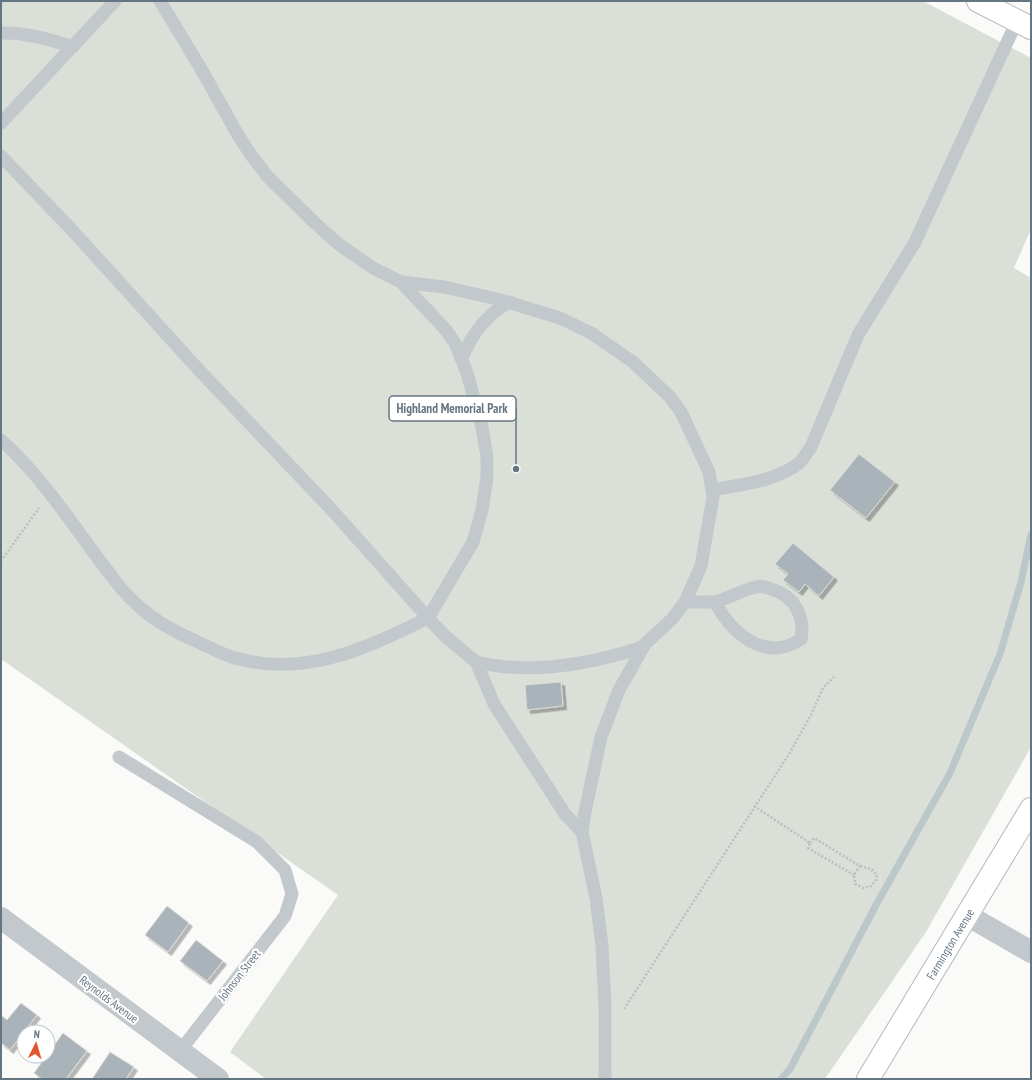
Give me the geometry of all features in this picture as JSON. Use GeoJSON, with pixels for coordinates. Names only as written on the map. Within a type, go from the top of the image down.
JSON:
{"type":"FeatureCollection","features":[{"type":"Feature","properties":{"kind":"street"},"geometry":{"type":"LineString","coordinates":[[978,1],[1024,24]]}},
{"type":"Feature","properties":{"kind":"street","name":"Farmington Avenue"},"geometry":{"type":"LineString","coordinates":[[868,1079],[1031,809]]}},
{"type":"Feature","properties":{"kind":"street"},"geometry":{"type":"LineString","coordinates":[[967,915],[1031,952]]}},
{"type":"Feature","properties":{"kind":"street","name":"Reynolds Avenue"},"geometry":{"type":"LineString","coordinates":[[1,918],[218,1079]]}},
{"type":"Feature","properties":{"kind":"lane"},"geometry":{"type":"LineString","coordinates":[[1,123],[115,1]]}},
{"type":"Feature","properties":{"kind":"lane"},"geometry":{"type":"LineString","coordinates":[[160,1],[238,136],[268,177],[315,224],[338,243],[373,268],[401,282],[444,287],[510,302],[575,324],[617,350],[647,374],[670,397],[681,412],[709,472],[713,490],[712,512],[701,566],[685,602],[672,619],[643,647],[628,671],[609,714],[592,776],[582,832],[600,922],[605,1006],[605,1079]]}},
{"type":"Feature","properties":{"kind":"lane"},"geometry":{"type":"LineString","coordinates":[[713,490],[756,482],[777,476],[799,463],[811,447],[858,334],[915,242],[1024,24]]}},
{"type":"Feature","properties":{"kind":"lane"},"geometry":{"type":"LineString","coordinates":[[1,33],[23,34],[45,38],[73,47]]}},
{"type":"Feature","properties":{"kind":"lane"},"geometry":{"type":"LineString","coordinates":[[1,156],[71,229],[198,369],[330,509],[428,618],[445,636],[476,662],[492,666],[551,667],[623,654],[643,647]]}},
{"type":"Feature","properties":{"kind":"lane"},"geometry":{"type":"LineString","coordinates":[[1,440],[26,463],[113,578],[149,616],[173,631],[234,658],[264,663],[294,664],[327,660],[357,651],[428,618],[473,542],[482,510],[486,477],[487,457],[482,427],[462,358],[455,343],[446,330],[401,282]]}},
{"type":"Feature","properties":{"kind":"lane"},"geometry":{"type":"LineString","coordinates":[[462,358],[467,345],[487,317],[498,308],[510,302]]}},
{"type":"Feature","properties":{"kind":"lane"},"geometry":{"type":"LineString","coordinates":[[685,602],[715,602],[757,586],[780,592],[795,605],[800,615],[803,628],[801,639],[786,648],[777,649],[766,648],[752,642],[740,634],[722,615],[715,602]]}},
{"type":"Feature","properties":{"kind":"lane"},"geometry":{"type":"LineString","coordinates":[[476,662],[494,704],[565,814],[582,832]]}},
{"type":"Feature","properties":{"kind":"lane","name":"Johnson Street"},"geometry":{"type":"LineString","coordinates":[[119,757],[257,842],[285,870],[292,894],[285,916],[180,1051]]}},
{"type":"Feature","properties":{"kind":"path"},"geometry":{"type":"LineString","coordinates":[[1,561],[50,493]]}},
{"type":"Feature","properties":{"kind":"path"},"geometry":{"type":"LineString","coordinates":[[623,1011],[780,767],[811,715],[823,688],[834,677]]}},
{"type":"Feature","properties":{"kind":"path"},"geometry":{"type":"LineString","coordinates":[[754,806],[810,843]]}},
{"type":"Feature","properties":{"kind":"path"},"geometry":{"type":"LineString","coordinates":[[854,875],[808,848],[810,843],[814,838],[860,866],[867,867],[874,871],[877,875],[876,880],[871,886],[863,888],[855,884],[854,875],[860,866]]}},
{"type":"Feature","properties":{"kind":"shaded area"},"geometry":{"type":"Polygon","coordinates":[[[1,1],[923,1],[1031,58],[1031,229],[1014,268],[1031,278],[1031,747],[926,932],[825,1079],[266,1079],[230,1052],[338,895],[1,659],[1,1]]]}},
{"type":"Feature","properties":{"kind":"building"},"geometry":{"type":"Polygon","coordinates":[[[859,454],[895,482],[866,518],[830,490],[859,454]]]}},
{"type":"Feature","properties":{"kind":"building"},"geometry":{"type":"Polygon","coordinates":[[[793,543],[834,577],[819,596],[805,584],[799,592],[783,580],[788,574],[775,564],[793,543]]]}},
{"type":"Feature","properties":{"kind":"building"},"geometry":{"type":"Polygon","coordinates":[[[561,682],[563,706],[527,710],[525,685],[561,682]]]}},
{"type":"Feature","properties":{"kind":"building"},"geometry":{"type":"Polygon","coordinates":[[[167,906],[189,923],[168,952],[145,935],[167,906]]]}},
{"type":"Feature","properties":{"kind":"building"},"geometry":{"type":"Polygon","coordinates":[[[196,940],[223,961],[207,981],[180,961],[196,940]]]}},
{"type":"Feature","properties":{"kind":"building"},"geometry":{"type":"Polygon","coordinates":[[[21,1003],[37,1015],[30,1024],[16,1024],[16,1042],[10,1050],[1,1043],[1,1015],[7,1020],[21,1003]]]}},
{"type":"Feature","properties":{"kind":"building"},"geometry":{"type":"Polygon","coordinates":[[[63,1033],[87,1051],[66,1079],[42,1079],[34,1073],[41,1064],[56,1064],[56,1043],[63,1033]]]}},
{"type":"Feature","properties":{"kind":"building"},"geometry":{"type":"Polygon","coordinates":[[[110,1052],[134,1067],[126,1079],[92,1079],[110,1052]]]}},
{"type":"Feature","properties":{"kind":"waterway"},"geometry":{"type":"LineString","coordinates":[[781,1079],[790,1069],[876,905],[950,773],[1000,654],[1021,582],[1031,535]]}},
{"type":"Feature","properties":{"kind":"place","name":"Highland Memorial Park"},"geometry":{"type":"Point","coordinates":[516,469]}}]}
